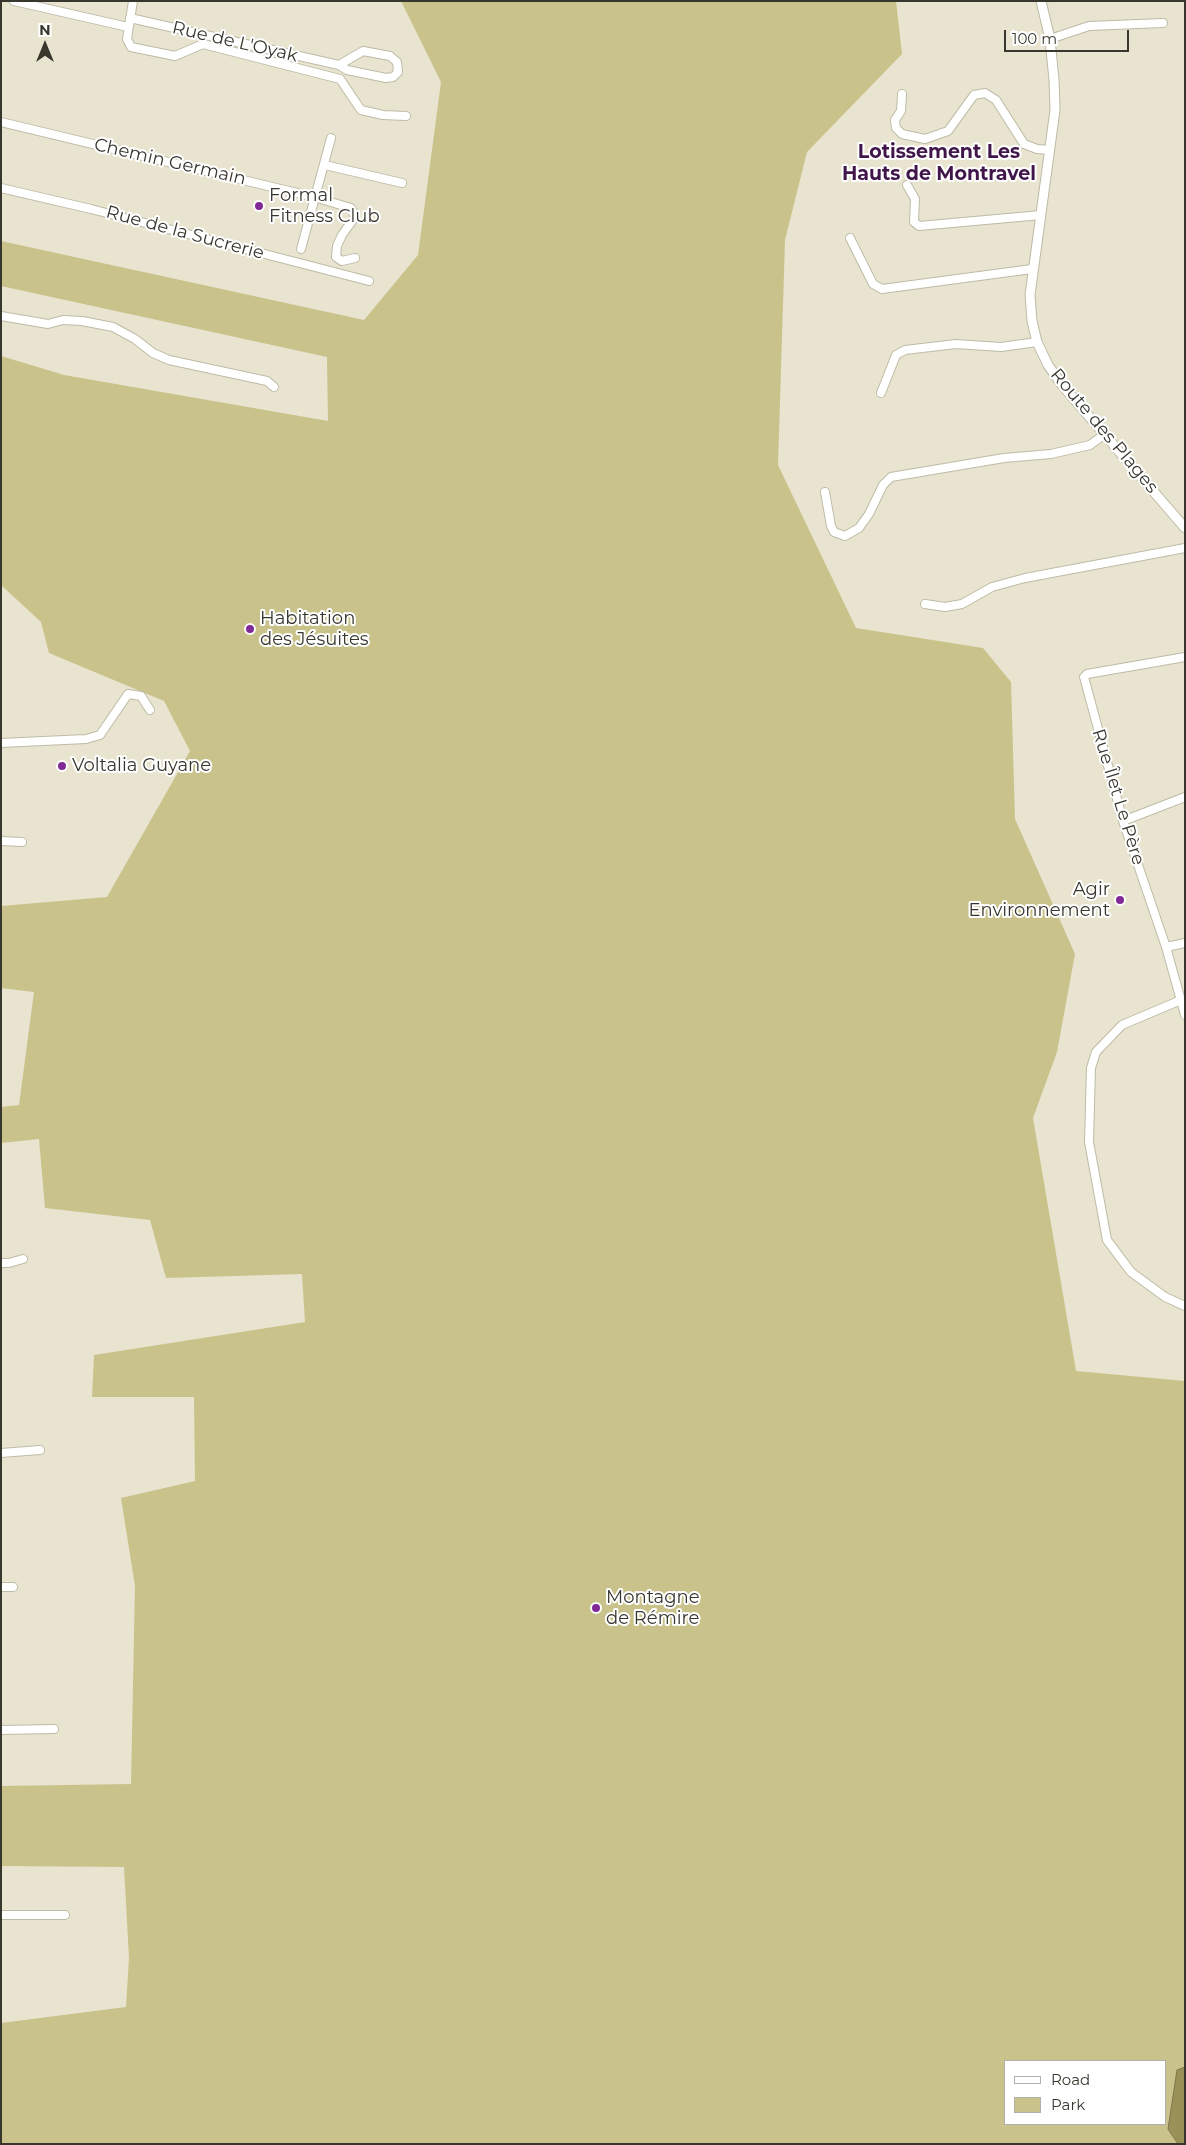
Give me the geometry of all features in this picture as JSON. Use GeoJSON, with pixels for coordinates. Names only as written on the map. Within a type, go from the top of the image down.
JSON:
{"type":"FeatureCollection","features":[{"type":"Feature","properties":{"kind":"street"},"geometry":{"type":"LineString","coordinates":[[14,1],[128,27]]}},
{"type":"Feature","properties":{"kind":"street"},"geometry":{"type":"LineString","coordinates":[[133,1],[127,39],[131,47],[176,56],[203,44],[340,79],[360,110],[383,115],[406,116]]}},
{"type":"Feature","properties":{"kind":"street","name":"Route des Plages"},"geometry":{"type":"LineString","coordinates":[[1041,1],[1050,40],[1055,110],[1032,269],[1031,314],[1037,342],[1048,365],[1062,385],[1185,528]]}},
{"type":"Feature","properties":{"kind":"street","name":"Rue de L'Oyak"},"geometry":{"type":"LineString","coordinates":[[130,18],[340,65],[346,70],[386,78],[393,77],[398,72],[397,62],[390,56],[363,50],[340,65]]}},
{"type":"Feature","properties":{"kind":"street"},"geometry":{"type":"LineString","coordinates":[[1050,40],[1089,26],[1164,23]]}},
{"type":"Feature","properties":{"kind":"street"},"geometry":{"type":"LineString","coordinates":[[902,94],[901,111],[895,120],[896,128],[902,134],[926,139],[948,131],[974,95],[985,93],[996,100],[1024,144],[1037,149],[1050,150]]}},
{"type":"Feature","properties":{"kind":"street","name":"Chemin Germain"},"geometry":{"type":"LineString","coordinates":[[1,122],[314,197],[351,208],[355,213],[355,217],[350,222],[337,246],[336,257],[342,261],[355,258]]}},
{"type":"Feature","properties":{"kind":"street"},"geometry":{"type":"LineString","coordinates":[[301,249],[331,138]]}},
{"type":"Feature","properties":{"kind":"street"},"geometry":{"type":"LineString","coordinates":[[325,165],[402,184]]}},
{"type":"Feature","properties":{"kind":"street"},"geometry":{"type":"LineString","coordinates":[[907,185],[915,199],[914,222],[919,226],[1041,215]]}},
{"type":"Feature","properties":{"kind":"street","name":"Rue de la Sucrerie"},"geometry":{"type":"LineString","coordinates":[[1,188],[91,209],[369,281]]}},
{"type":"Feature","properties":{"kind":"street"},"geometry":{"type":"LineString","coordinates":[[850,238],[873,284],[882,289],[1032,269]]}},
{"type":"Feature","properties":{"kind":"street"},"geometry":{"type":"LineString","coordinates":[[1,316],[48,324],[63,320],[82,321],[112,327],[135,339],[153,353],[169,360],[267,381],[274,387]]}},
{"type":"Feature","properties":{"kind":"street"},"geometry":{"type":"LineString","coordinates":[[881,393],[896,355],[904,350],[956,344],[1001,347],[1037,342]]}},
{"type":"Feature","properties":{"kind":"street"},"geometry":{"type":"LineString","coordinates":[[825,492],[831,526],[834,532],[845,536],[859,528],[869,514],[883,486],[891,477],[1004,458],[1051,454],[1090,445],[1105,434]]}},
{"type":"Feature","properties":{"kind":"street"},"geometry":{"type":"LineString","coordinates":[[925,604],[945,607],[962,604],[992,586],[1185,548]]}},
{"type":"Feature","properties":{"kind":"street","name":"Rue Îlet Le Père"},"geometry":{"type":"LineString","coordinates":[[1185,657],[1087,674],[1084,677],[1123,821],[1166,947],[1185,1014]]}},
{"type":"Feature","properties":{"kind":"street"},"geometry":{"type":"LineString","coordinates":[[1,743],[86,739],[100,735],[128,694],[141,696],[150,710]]}},
{"type":"Feature","properties":{"kind":"street"},"geometry":{"type":"LineString","coordinates":[[1123,821],[1185,797]]}},
{"type":"Feature","properties":{"kind":"street"},"geometry":{"type":"LineString","coordinates":[[1,841],[22,842]]}},
{"type":"Feature","properties":{"kind":"street"},"geometry":{"type":"LineString","coordinates":[[1166,947],[1185,943]]}},
{"type":"Feature","properties":{"kind":"street"},"geometry":{"type":"LineString","coordinates":[[1181,1000],[1122,1025],[1096,1052],[1091,1068],[1089,1142],[1108,1240],[1131,1272],[1165,1297],[1185,1306]]}},
{"type":"Feature","properties":{"kind":"street"},"geometry":{"type":"LineString","coordinates":[[1,1263],[9,1264],[23,1259]]}},
{"type":"Feature","properties":{"kind":"street"},"geometry":{"type":"LineString","coordinates":[[1,1453],[40,1450]]}},
{"type":"Feature","properties":{"kind":"street"},"geometry":{"type":"LineString","coordinates":[[1,1587],[13,1587]]}},
{"type":"Feature","properties":{"kind":"street"},"geometry":{"type":"LineString","coordinates":[[1,1730],[54,1729]]}},
{"type":"Feature","properties":{"kind":"street"},"geometry":{"type":"LineString","coordinates":[[1,1915],[65,1915]]}},
{"type":"Feature","properties":{"kind":"green space"},"geometry":{"type":"Polygon","coordinates":[[[401,1],[896,1],[902,54],[807,152],[785,240],[778,465],[856,628],[983,648],[1011,682],[1015,819],[1075,954],[1057,1052],[1033,1118],[1076,1371],[1185,1381],[1185,2068],[1168,2129],[1178,2144],[1,2144],[1,2023],[126,2007],[129,1958],[124,1867],[1,1866],[1,1786],[131,1784],[135,1586],[121,1498],[195,1481],[194,1397],[92,1397],[94,1355],[305,1322],[302,1274],[166,1278],[150,1220],[45,1208],[39,1139],[1,1143],[1,1107],[19,1105],[34,992],[1,988],[1,906],[107,897],[190,751],[164,701],[49,653],[41,622],[1,585],[1,356],[64,375],[328,421],[327,357],[1,286],[1,241],[364,320],[418,255],[441,82],[401,1]]]}},
{"type":"Feature","properties":{"kind":"shaded area"},"geometry":{"type":"Polygon","coordinates":[[[1185,2067],[1185,2144],[1178,2144],[1168,2129],[1177,2070],[1185,2067]]]}},
{"type":"Feature","properties":{"kind":"place","name":"Formal Fitness Club"},"geometry":{"type":"Point","coordinates":[259,206]}},
{"type":"Feature","properties":{"kind":"place","name":"Habitation des Jésuites"},"geometry":{"type":"Point","coordinates":[250,629]}},
{"type":"Feature","properties":{"kind":"place","name":"Voltalia Guyane"},"geometry":{"type":"Point","coordinates":[62,766]}},
{"type":"Feature","properties":{"kind":"place","name":"Agir Environnement"},"geometry":{"type":"Point","coordinates":[1120,900]}},
{"type":"Feature","properties":{"kind":"place","name":"Montagne de Rémire"},"geometry":{"type":"Point","coordinates":[596,1608]}},
{"type":"Feature","properties":{"kind":"district","name":"Lotissement Les Hauts de Montravel"},"geometry":{"type":"Point","coordinates":[939,163]}}]}
